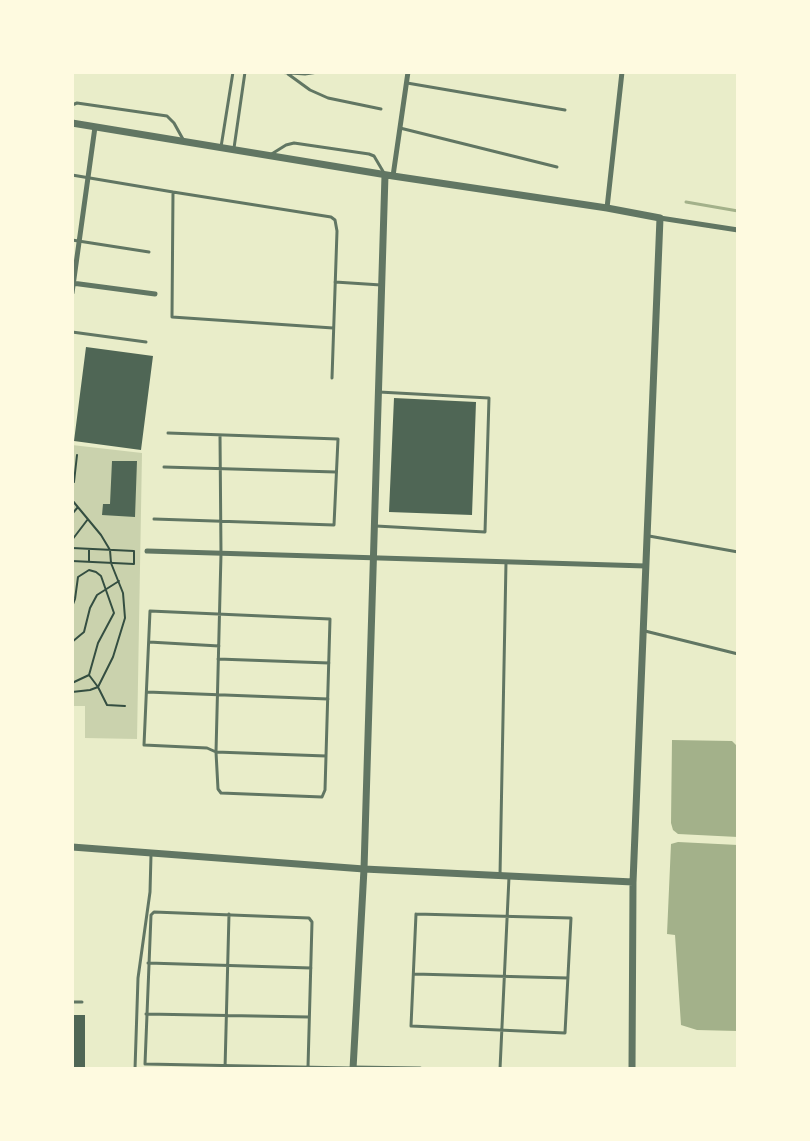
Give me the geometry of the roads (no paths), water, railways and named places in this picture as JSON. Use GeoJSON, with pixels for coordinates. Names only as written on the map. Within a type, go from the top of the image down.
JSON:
{"type":"FeatureCollection","features":[{"type":"Feature","properties":{"kind":"street"},"geometry":{"type":"LineString","coordinates":[[408,72],[400,128],[389,176],[382,285],[364,869],[353,1069],[420,1069]]}},
{"type":"Feature","properties":{"kind":"street"},"geometry":{"type":"LineString","coordinates":[[607,208],[622,72]]}},
{"type":"Feature","properties":{"kind":"street"},"geometry":{"type":"LineString","coordinates":[[72,123],[389,176],[738,230]]}},
{"type":"Feature","properties":{"kind":"street"},"geometry":{"type":"LineString","coordinates":[[72,293],[95,127]]}},
{"type":"Feature","properties":{"kind":"street"},"geometry":{"type":"LineString","coordinates":[[632,1069],[633,882],[660,218]]}},
{"type":"Feature","properties":{"kind":"street"},"geometry":{"type":"LineString","coordinates":[[73,283],[155,294]]}},
{"type":"Feature","properties":{"kind":"street"},"geometry":{"type":"LineString","coordinates":[[147,551],[646,566]]}},
{"type":"Feature","properties":{"kind":"street"},"geometry":{"type":"LineString","coordinates":[[72,847],[364,869],[633,882]]}},
{"type":"Feature","properties":{"kind":"lane"},"geometry":{"type":"LineString","coordinates":[[221,148],[233,72]]}},
{"type":"Feature","properties":{"kind":"lane"},"geometry":{"type":"LineString","coordinates":[[234,150],[245,72]]}},
{"type":"Feature","properties":{"kind":"lane"},"geometry":{"type":"LineString","coordinates":[[276,72],[288,74],[318,72]]}},
{"type":"Feature","properties":{"kind":"lane"},"geometry":{"type":"LineString","coordinates":[[288,74],[310,90],[328,98],[381,109]]}},
{"type":"Feature","properties":{"kind":"lane"},"geometry":{"type":"LineString","coordinates":[[407,83],[565,110]]}},
{"type":"Feature","properties":{"kind":"lane"},"geometry":{"type":"LineString","coordinates":[[72,105],[76,103],[167,116],[174,123],[184,142]]}},
{"type":"Feature","properties":{"kind":"lane"},"geometry":{"type":"LineString","coordinates":[[400,128],[557,167]]}},
{"type":"Feature","properties":{"kind":"lane"},"geometry":{"type":"LineString","coordinates":[[269,156],[286,145],[294,143],[369,154],[378,160],[389,176]]}},
{"type":"Feature","properties":{"kind":"lane"},"geometry":{"type":"LineString","coordinates":[[72,175],[331,217],[335,220],[337,226],[332,378]]}},
{"type":"Feature","properties":{"kind":"lane"},"geometry":{"type":"LineString","coordinates":[[173,192],[172,316],[333,328]]}},
{"type":"Feature","properties":{"kind":"lane"},"geometry":{"type":"LineString","coordinates":[[72,240],[149,252]]}},
{"type":"Feature","properties":{"kind":"lane"},"geometry":{"type":"LineString","coordinates":[[335,282],[382,285]]}},
{"type":"Feature","properties":{"kind":"lane"},"geometry":{"type":"LineString","coordinates":[[72,332],[146,342]]}},
{"type":"Feature","properties":{"kind":"lane"},"geometry":{"type":"LineString","coordinates":[[374,526],[485,532],[489,398],[379,392]]}},
{"type":"Feature","properties":{"kind":"lane"},"geometry":{"type":"LineString","coordinates":[[154,519],[334,525],[338,439],[168,433]]}},
{"type":"Feature","properties":{"kind":"lane"},"geometry":{"type":"LineString","coordinates":[[220,435],[221,554],[219,614],[219,646],[218,659],[218,695],[216,752],[217,784],[221,793],[322,797],[325,790],[328,699],[330,619],[219,614],[150,611],[144,745],[207,748],[216,752],[326,756]]}},
{"type":"Feature","properties":{"kind":"lane"},"geometry":{"type":"LineString","coordinates":[[164,467],[336,472]]}},
{"type":"Feature","properties":{"kind":"lane"},"geometry":{"type":"LineString","coordinates":[[647,536],[738,552]]}},
{"type":"Feature","properties":{"kind":"lane"},"geometry":{"type":"LineString","coordinates":[[500,875],[506,562]]}},
{"type":"Feature","properties":{"kind":"lane"},"geometry":{"type":"LineString","coordinates":[[643,630],[738,654]]}},
{"type":"Feature","properties":{"kind":"lane"},"geometry":{"type":"LineString","coordinates":[[148,642],[219,646]]}},
{"type":"Feature","properties":{"kind":"lane"},"geometry":{"type":"LineString","coordinates":[[218,659],[329,663]]}},
{"type":"Feature","properties":{"kind":"lane"},"geometry":{"type":"LineString","coordinates":[[147,692],[328,699]]}},
{"type":"Feature","properties":{"kind":"lane"},"geometry":{"type":"LineString","coordinates":[[135,1069],[138,978],[150,892],[152,853]]}},
{"type":"Feature","properties":{"kind":"lane"},"geometry":{"type":"LineString","coordinates":[[500,1069],[509,876]]}},
{"type":"Feature","properties":{"kind":"lane"},"geometry":{"type":"LineString","coordinates":[[308,1067],[312,922],[309,918],[154,912],[149,919],[145,1064],[353,1069]]}},
{"type":"Feature","properties":{"kind":"lane"},"geometry":{"type":"LineString","coordinates":[[225,1067],[229,914]]}},
{"type":"Feature","properties":{"kind":"lane"},"geometry":{"type":"LineString","coordinates":[[417,914],[570,918],[565,1033],[411,1026],[414,974],[417,914]]}},
{"type":"Feature","properties":{"kind":"lane"},"geometry":{"type":"LineString","coordinates":[[148,963],[311,968]]}},
{"type":"Feature","properties":{"kind":"lane"},"geometry":{"type":"LineString","coordinates":[[414,974],[568,978]]}},
{"type":"Feature","properties":{"kind":"lane"},"geometry":{"type":"LineString","coordinates":[[72,1002],[82,1002]]}},
{"type":"Feature","properties":{"kind":"lane"},"geometry":{"type":"LineString","coordinates":[[146,1014],[309,1017]]}},
{"type":"Feature","properties":{"kind":"waterway"},"geometry":{"type":"LineString","coordinates":[[686,202],[738,211]]}}]}
